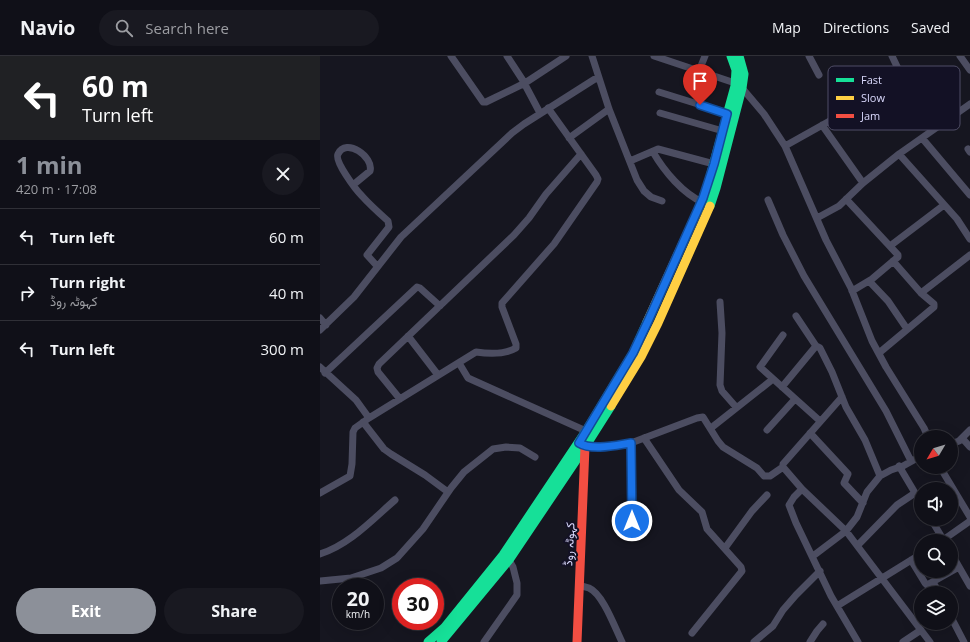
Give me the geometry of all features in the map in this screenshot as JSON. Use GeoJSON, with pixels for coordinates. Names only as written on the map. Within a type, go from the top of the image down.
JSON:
{"type":"FeatureCollection","features":[{"type":"Feature","properties":{"kind":"main road","name":"کہوٹہ روڈ"},"geometry":{"type":"LineString","coordinates":[[731,56],[739,85]]}},
{"type":"Feature","properties":{"kind":"main road","name":"کہوٹہ روڈ"},"geometry":{"type":"LineString","coordinates":[[577,642],[582,445],[586,431],[633,353],[706,204],[716,188],[731,115],[739,85],[744,74],[739,56]]}},
{"type":"Feature","properties":{"kind":"main road","name":"کہوٹہ روڈ"},"geometry":{"type":"LineString","coordinates":[[582,445],[641,357],[658,323],[706,204],[714,164],[723,131],[731,115]]}},
{"type":"Feature","properties":{"kind":"main road"},"geometry":{"type":"LineString","coordinates":[[441,642],[509,560],[582,445]]}},
{"type":"Feature","properties":{"kind":"main road"},"geometry":{"type":"LineString","coordinates":[[428,642],[444,628],[502,555],[582,445]]}},
{"type":"Feature","properties":{"kind":"street"},"geometry":{"type":"LineString","coordinates":[[451,56],[483,102],[486,102],[525,83],[556,59],[566,56]]}},
{"type":"Feature","properties":{"kind":"street"},"geometry":{"type":"LineString","coordinates":[[507,56],[525,83],[540,113]]}},
{"type":"Feature","properties":{"kind":"street"},"geometry":{"type":"LineString","coordinates":[[592,56],[609,109],[637,180],[644,191],[651,197],[662,202]]}},
{"type":"Feature","properties":{"kind":"street"},"geometry":{"type":"LineString","coordinates":[[654,56],[739,85],[764,114],[785,146],[837,263],[852,291],[872,341],[902,394],[925,430]]}},
{"type":"Feature","properties":{"kind":"street"},"geometry":{"type":"LineString","coordinates":[[699,71],[705,56]]}},
{"type":"Feature","properties":{"kind":"street"},"geometry":{"type":"LineString","coordinates":[[809,56],[819,75]]}},
{"type":"Feature","properties":{"kind":"street"},"geometry":{"type":"LineString","coordinates":[[892,56],[897,66]]}},
{"type":"Feature","properties":{"kind":"street"},"geometry":{"type":"LineString","coordinates":[[960,56],[970,70]]}},
{"type":"Feature","properties":{"kind":"street"},"geometry":{"type":"LineString","coordinates":[[320,318],[323,328],[354,297],[377,266],[423,215],[512,133],[540,113],[598,77]]}},
{"type":"Feature","properties":{"kind":"street"},"geometry":{"type":"LineString","coordinates":[[659,92],[731,115]]}},
{"type":"Feature","properties":{"kind":"street"},"geometry":{"type":"LineString","coordinates":[[960,111],[970,104]]}},
{"type":"Feature","properties":{"kind":"street"},"geometry":{"type":"LineString","coordinates":[[320,493],[350,476],[353,432],[355,428],[476,352],[492,355],[516,348],[502,303],[554,244],[597,182],[596,175],[548,108]]}},
{"type":"Feature","properties":{"kind":"street"},"geometry":{"type":"LineString","coordinates":[[569,138],[609,109]]}},
{"type":"Feature","properties":{"kind":"street"},"geometry":{"type":"LineString","coordinates":[[660,113],[723,131]]}},
{"type":"Feature","properties":{"kind":"street"},"geometry":{"type":"LineString","coordinates":[[785,146],[828,122]]}},
{"type":"Feature","properties":{"kind":"street"},"geometry":{"type":"LineString","coordinates":[[822,125],[863,183]]}},
{"type":"Feature","properties":{"kind":"street"},"geometry":{"type":"LineString","coordinates":[[817,218],[839,206],[863,183],[899,154],[933,130]]}},
{"type":"Feature","properties":{"kind":"street"},"geometry":{"type":"LineString","coordinates":[[922,138],[970,195]]}},
{"type":"Feature","properties":{"kind":"street"},"geometry":{"type":"LineString","coordinates":[[353,185],[370,171],[371,168],[370,164],[362,154],[353,148],[348,147],[340,151],[337,158],[353,185],[361,195],[390,224],[367,255],[377,266]]}},
{"type":"Feature","properties":{"kind":"street"},"geometry":{"type":"LineString","coordinates":[[630,161],[658,149],[714,164]]}},
{"type":"Feature","properties":{"kind":"street"},"geometry":{"type":"LineString","coordinates":[[653,152],[673,179],[689,193],[706,204]]}},
{"type":"Feature","properties":{"kind":"street"},"geometry":{"type":"LineString","coordinates":[[400,399],[378,372],[377,368],[379,364],[514,235],[529,218],[546,194],[581,154]]}},
{"type":"Feature","properties":{"kind":"street"},"geometry":{"type":"LineString","coordinates":[[899,154],[957,219],[970,239]]}},
{"type":"Feature","properties":{"kind":"street"},"geometry":{"type":"LineString","coordinates":[[846,199],[898,255],[898,257],[868,281],[852,291]]}},
{"type":"Feature","properties":{"kind":"street"},"geometry":{"type":"LineString","coordinates":[[768,200],[783,235],[804,276],[886,411],[911,461]]}},
{"type":"Feature","properties":{"kind":"street"},"geometry":{"type":"LineString","coordinates":[[890,246],[944,205]]}},
{"type":"Feature","properties":{"kind":"street"},"geometry":{"type":"LineString","coordinates":[[921,293],[969,259]]}},
{"type":"Feature","properties":{"kind":"street"},"geometry":{"type":"LineString","coordinates":[[879,353],[934,307],[934,304],[921,293],[893,261]]}},
{"type":"Feature","properties":{"kind":"street"},"geometry":{"type":"LineString","coordinates":[[868,281],[888,301],[907,329]]}},
{"type":"Feature","properties":{"kind":"street"},"geometry":{"type":"LineString","coordinates":[[440,306],[417,287],[323,370],[356,400],[366,420],[388,451],[448,492]]}},
{"type":"Feature","properties":{"kind":"street"},"geometry":{"type":"LineString","coordinates":[[720,302],[722,333],[720,385],[722,391],[736,407]]}},
{"type":"Feature","properties":{"kind":"street"},"geometry":{"type":"LineString","coordinates":[[796,316],[816,346],[820,348],[832,372],[842,398],[865,440],[880,476]]}},
{"type":"Feature","properties":{"kind":"street"},"geometry":{"type":"LineString","coordinates":[[783,335],[760,367],[820,421]]}},
{"type":"Feature","properties":{"kind":"street"},"geometry":{"type":"LineString","coordinates":[[408,336],[438,375]]}},
{"type":"Feature","properties":{"kind":"street"},"geometry":{"type":"LineString","coordinates":[[782,387],[816,346]]}},
{"type":"Feature","properties":{"kind":"street"},"geometry":{"type":"LineString","coordinates":[[459,363],[468,378],[586,431]]}},
{"type":"Feature","properties":{"kind":"street"},"geometry":{"type":"LineString","coordinates":[[711,428],[773,379]]}},
{"type":"Feature","properties":{"kind":"street"},"geometry":{"type":"LineString","coordinates":[[582,445],[606,446],[631,443],[703,417],[723,447],[757,468],[764,476],[770,476],[783,468],[783,464],[842,398]]}},
{"type":"Feature","properties":{"kind":"street"},"geometry":{"type":"LineString","coordinates":[[767,430],[795,399]]}},
{"type":"Feature","properties":{"kind":"street"},"geometry":{"type":"LineString","coordinates":[[958,441],[970,430]]}},
{"type":"Feature","properties":{"kind":"street"},"geometry":{"type":"LineString","coordinates":[[810,433],[848,474],[844,483],[863,503]]}},
{"type":"Feature","properties":{"kind":"street"},"geometry":{"type":"LineString","coordinates":[[644,438],[679,490],[702,512],[707,529],[741,567],[742,571],[692,633]]}},
{"type":"Feature","properties":{"kind":"street"},"geometry":{"type":"LineString","coordinates":[[962,438],[970,448]]}},
{"type":"Feature","properties":{"kind":"street"},"geometry":{"type":"LineString","coordinates":[[631,443],[632,536]]}},
{"type":"Feature","properties":{"kind":"street"},"geometry":{"type":"LineString","coordinates":[[320,581],[351,578],[381,568],[397,558],[423,529],[448,492],[464,472],[493,449],[514,447],[520,448],[535,457]]}},
{"type":"Feature","properties":{"kind":"street"},"geometry":{"type":"LineString","coordinates":[[813,556],[846,531],[857,517],[867,492],[880,476],[914,460]]}},
{"type":"Feature","properties":{"kind":"street"},"geometry":{"type":"LineString","coordinates":[[899,466],[914,491]]}},
{"type":"Feature","properties":{"kind":"street"},"geometry":{"type":"LineString","coordinates":[[783,468],[802,489],[846,531],[914,620]]}},
{"type":"Feature","properties":{"kind":"street"},"geometry":{"type":"LineString","coordinates":[[944,474],[970,517]]}},
{"type":"Feature","properties":{"kind":"street"},"geometry":{"type":"LineString","coordinates":[[802,489],[794,497],[790,505],[796,523],[837,606],[858,642]]}},
{"type":"Feature","properties":{"kind":"street"},"geometry":{"type":"LineString","coordinates":[[858,545],[897,505],[914,494]]}},
{"type":"Feature","properties":{"kind":"street"},"geometry":{"type":"LineString","coordinates":[[725,548],[767,495]]}},
{"type":"Feature","properties":{"kind":"street"},"geometry":{"type":"LineString","coordinates":[[320,554],[338,546],[362,529],[395,500]]}},
{"type":"Feature","properties":{"kind":"street"},"geometry":{"type":"LineString","coordinates":[[952,534],[970,521]]}},
{"type":"Feature","properties":{"kind":"street"},"geometry":{"type":"LineString","coordinates":[[837,606],[914,558]]}},
{"type":"Feature","properties":{"kind":"street"},"geometry":{"type":"LineString","coordinates":[[484,642],[517,595],[517,583],[513,567],[509,560]]}},
{"type":"Feature","properties":{"kind":"street"},"geometry":{"type":"LineString","coordinates":[[911,560],[927,585],[959,567],[970,586]]}},
{"type":"Feature","properties":{"kind":"street"},"geometry":{"type":"LineString","coordinates":[[754,642],[772,626],[796,595],[820,571]]}},
{"type":"Feature","properties":{"kind":"street"},"geometry":{"type":"LineString","coordinates":[[933,582],[935,586]]}},
{"type":"Feature","properties":{"kind":"street"},"geometry":{"type":"LineString","coordinates":[[579,586],[589,588],[596,593],[606,606],[622,642]]}},
{"type":"Feature","properties":{"kind":"street"},"geometry":{"type":"LineString","coordinates":[[810,642],[823,624]]}},
{"type":"Feature","properties":{"kind":"street"},"geometry":{"type":"LineString","coordinates":[[903,642],[921,630],[930,642]]}},
{"type":"Feature","properties":{"kind":"street"},"geometry":{"type":"LineString","coordinates":[[958,630],[964,642]]}},
{"type":"Feature","properties":{"kind":"traffic: fast"},"geometry":{"type":"LineString","coordinates":[[698,210],[707,188],[735,86],[736,70],[731,56]]}},
{"type":"Feature","properties":{"kind":"traffic: fast"},"geometry":{"type":"LineString","coordinates":[[710,206],[742,88],[744,74],[739,56]]}},
{"type":"Feature","properties":{"kind":"traffic: fast"},"geometry":{"type":"LineString","coordinates":[[428,642],[444,628],[503,555],[586,431],[633,353],[647,322]]}},
{"type":"Feature","properties":{"kind":"traffic: fast"},"geometry":{"type":"LineString","coordinates":[[441,642],[509,560],[611,406]]}},
{"type":"Feature","properties":{"kind":"traffic: slow"},"geometry":{"type":"LineString","coordinates":[[611,406],[641,357],[658,323],[710,206]]}},
{"type":"Feature","properties":{"kind":"traffic: slow"},"geometry":{"type":"LineString","coordinates":[[647,322],[698,210]]}},
{"type":"Feature","properties":{"kind":"traffic: jam"},"geometry":{"type":"LineString","coordinates":[[577,642],[585,447],[583,446]]}},
{"type":"Feature","properties":{"kind":"route"},"geometry":{"type":"LineString","coordinates":[[632,521],[631,443],[585,447],[579,443],[633,353],[707,188],[727,114],[700,105]]}}]}
